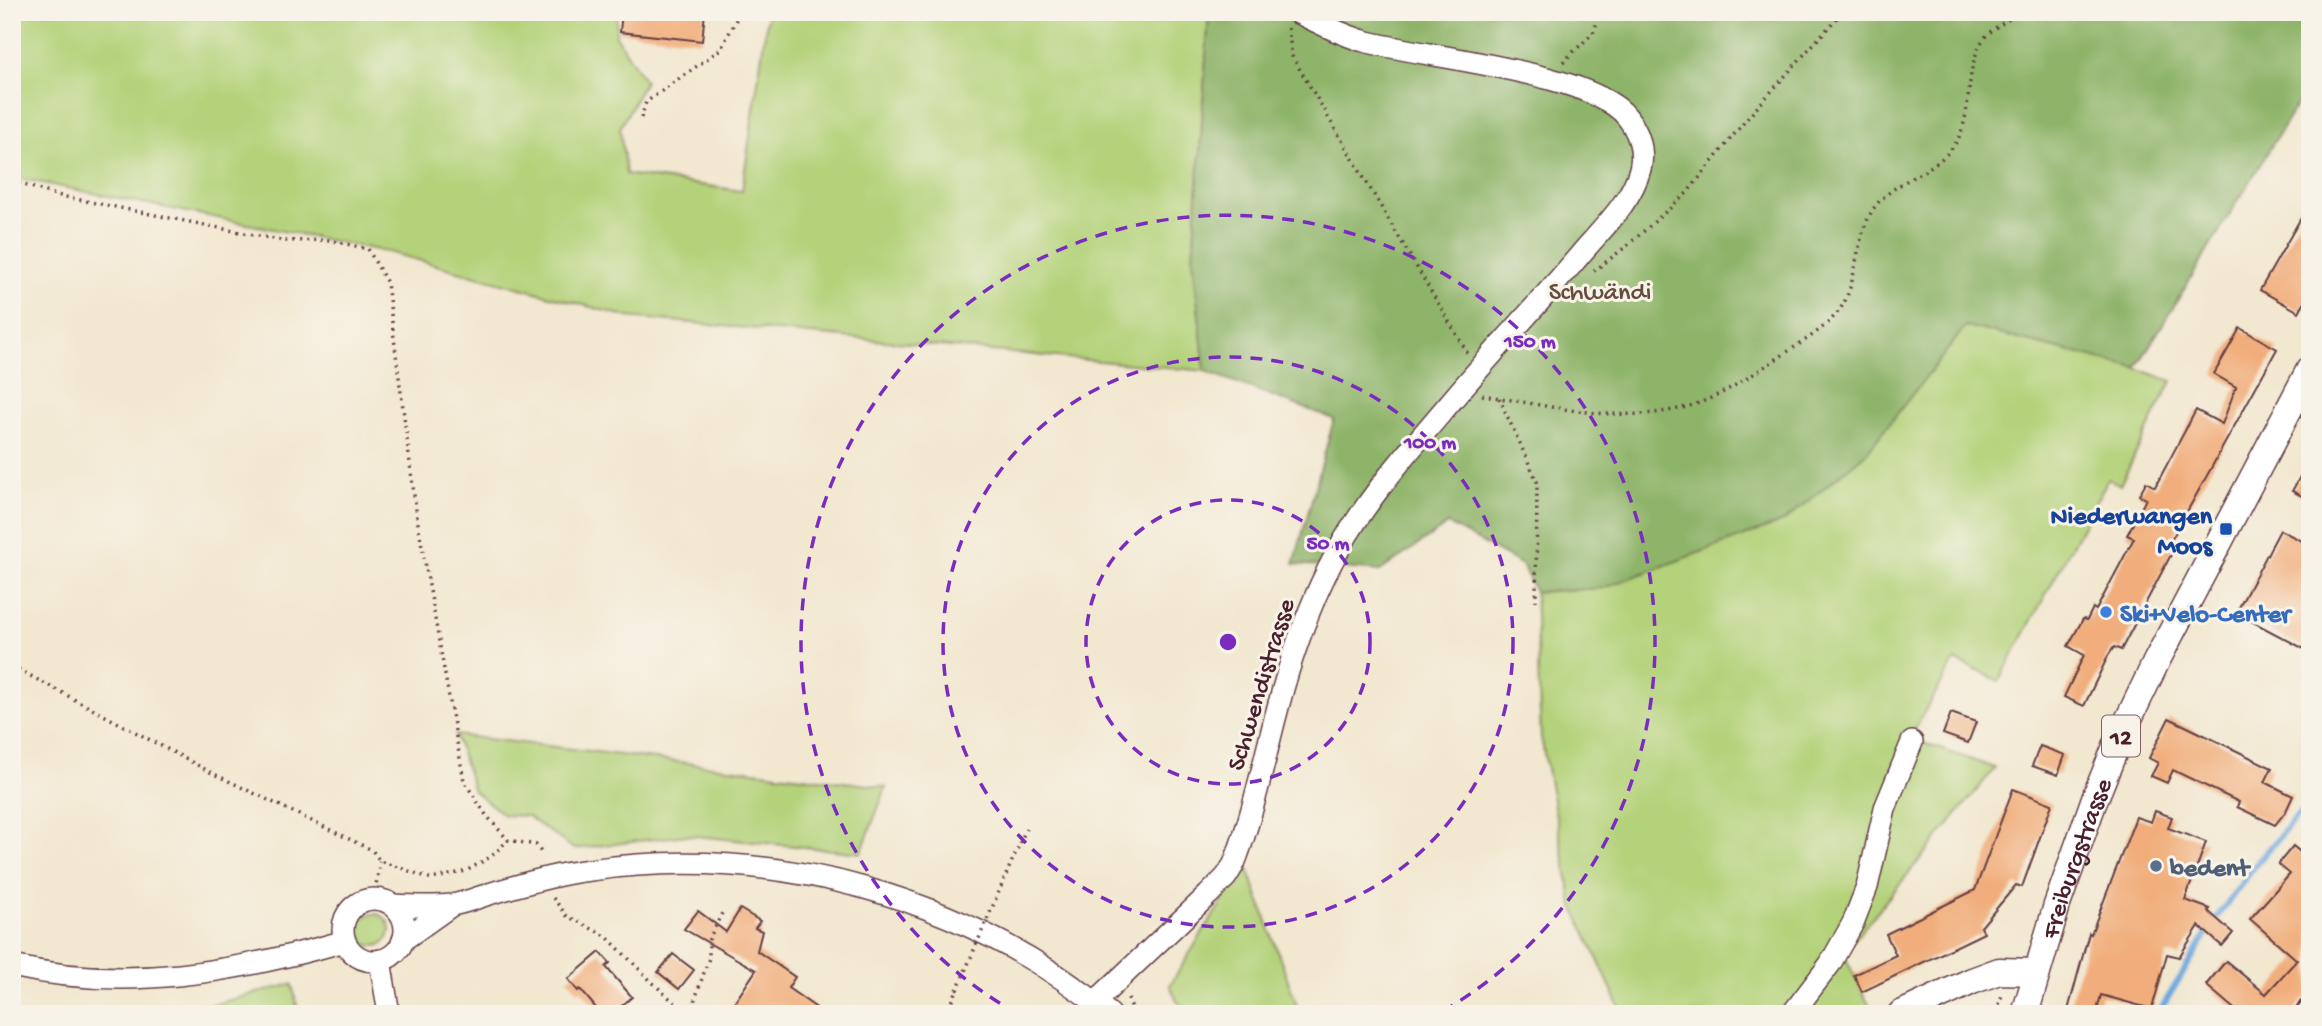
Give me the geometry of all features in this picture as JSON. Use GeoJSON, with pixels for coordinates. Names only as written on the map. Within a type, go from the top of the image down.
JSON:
{"type":"FeatureCollection","features":[{"type":"Feature","properties":{"kind":"main road","name":"Freiburgstrasse"},"geometry":{"type":"LineString","coordinates":[[2025,1014],[2061,893],[2119,739],[2157,660],[2304,396],[2310,369]]}},
{"type":"Feature","properties":{"kind":"main road"},"geometry":{"type":"LineString","coordinates":[[1901,1014],[1986,975],[2008,970],[2038,972]]}},
{"type":"Feature","properties":{"kind":"street","name":"Schwendistrasse"},"geometry":{"type":"LineString","coordinates":[[1103,1008],[1226,877],[1234,864],[1294,652],[1338,549],[1369,502],[1459,392],[1541,303],[1612,218],[1631,192],[1640,170],[1640,142],[1628,117],[1618,107],[1593,92],[1556,80],[1362,41],[1292,18]]}},
{"type":"Feature","properties":{"kind":"street"},"geometry":{"type":"LineString","coordinates":[[1792,1014],[1830,964],[1853,923],[1867,887],[1885,808],[1912,742]]}},
{"type":"Feature","properties":{"kind":"street"},"geometry":{"type":"LineString","coordinates":[[452,905],[384,902],[355,905],[344,922],[345,941],[355,955],[371,961],[380,960],[390,957],[403,940],[452,905],[543,878],[620,866],[719,863],[794,871],[853,883],[940,913],[1028,957],[1103,1008]]}},
{"type":"Feature","properties":{"kind":"street"},"geometry":{"type":"LineString","coordinates":[[384,902],[402,918],[405,933],[403,940]]}},
{"type":"Feature","properties":{"kind":"street"},"geometry":{"type":"LineString","coordinates":[[12,966],[71,975],[117,978],[162,976],[266,963],[345,941]]}},
{"type":"Feature","properties":{"kind":"street"},"geometry":{"type":"LineString","coordinates":[[380,960],[388,1014]]}},
{"type":"Feature","properties":{"kind":"path"},"geometry":{"type":"LineString","coordinates":[[641,118],[646,102],[721,49],[740,12]]}},
{"type":"Feature","properties":{"kind":"path"},"geometry":{"type":"LineString","coordinates":[[1556,80],[1561,65],[1593,33],[1601,12]]}},
{"type":"Feature","properties":{"kind":"path"},"geometry":{"type":"LineString","coordinates":[[1585,278],[1628,246],[1687,194],[1745,121],[1842,12]]}},
{"type":"Feature","properties":{"kind":"path"},"geometry":{"type":"LineString","coordinates":[[1459,392],[1580,413],[1612,415],[1672,410],[1698,403],[1736,386],[1826,324],[1846,299],[1865,222],[1878,203],[1894,188],[1935,163],[1954,147],[1963,126],[1975,57],[1986,36],[2021,12]]}},
{"type":"Feature","properties":{"kind":"path"},"geometry":{"type":"LineString","coordinates":[[1292,18],[1292,56],[1478,371]]}},
{"type":"Feature","properties":{"kind":"path"},"geometry":{"type":"LineString","coordinates":[[12,181],[56,195],[284,241],[329,240],[368,249],[387,283],[417,518],[464,781],[486,815],[508,840],[536,845],[543,855]]}},
{"type":"Feature","properties":{"kind":"path"},"geometry":{"type":"LineString","coordinates":[[1499,398],[1537,481],[1536,601]]}},
{"type":"Feature","properties":{"kind":"path"},"geometry":{"type":"LineString","coordinates":[[12,666],[212,773],[372,850],[380,861],[384,902]]}},
{"type":"Feature","properties":{"kind":"path"},"geometry":{"type":"LineString","coordinates":[[947,1014],[1026,829]]}},
{"type":"Feature","properties":{"kind":"path"},"geometry":{"type":"LineString","coordinates":[[380,861],[432,879],[443,878],[466,871],[492,856],[508,840]]}},
{"type":"Feature","properties":{"kind":"path"},"geometry":{"type":"LineString","coordinates":[[553,898],[568,916],[606,936],[689,1014],[709,958],[709,939],[723,911]]}},
{"type":"Feature","properties":{"kind":"path"},"geometry":{"type":"LineString","coordinates":[[1988,1014],[2000,1003]]}},
{"type":"Feature","properties":{"kind":"green space"},"geometry":{"type":"Polygon","coordinates":[[[12,12],[617,12],[616,36],[645,81],[620,128],[626,174],[742,191],[768,12],[1209,12],[1193,259],[1205,371],[628,317],[388,252],[12,177],[12,12]]]}},
{"type":"Feature","properties":{"kind":"green space","name":"Schwändi"},"geometry":{"type":"Polygon","coordinates":[[[1209,12],[2310,12],[2310,83],[2136,368],[1966,326],[1867,452],[1783,522],[1603,588],[1535,592],[1522,565],[1448,524],[1380,571],[1294,564],[1334,419],[1205,371],[1193,259],[1209,12]]]}},
{"type":"Feature","properties":{"kind":"green space"},"geometry":{"type":"Polygon","coordinates":[[[1966,326],[2136,368],[2172,381],[2120,485],[2108,479],[1999,681],[1955,660],[1909,738],[1995,768],[1843,953],[1871,1009],[1861,1014],[1623,1014],[1573,906],[1541,737],[1535,592],[1603,588],[1677,559],[1867,452],[1966,326]]]}},
{"type":"Feature","properties":{"kind":"green space"},"geometry":{"type":"Polygon","coordinates":[[[455,735],[886,787],[861,853],[687,835],[574,849],[527,816],[504,815],[474,791],[455,735]]]}},
{"type":"Feature","properties":{"kind":"green space"},"geometry":{"type":"Polygon","coordinates":[[[1246,863],[1300,1014],[1189,1014],[1177,1001],[1170,985],[1246,863]]]}},
{"type":"Feature","properties":{"kind":"green space"},"geometry":{"type":"Polygon","coordinates":[[[374,914],[386,918],[390,930],[386,942],[374,946],[362,942],[358,930],[362,918],[374,914]]]}},
{"type":"Feature","properties":{"kind":"green space"},"geometry":{"type":"Polygon","coordinates":[[[292,984],[299,1014],[176,1014],[292,984]]]}},
{"type":"Feature","properties":{"kind":"building"},"geometry":{"type":"Polygon","coordinates":[[[622,12],[705,12],[702,41],[620,32],[622,12]]]}},
{"type":"Feature","properties":{"kind":"building"},"geometry":{"type":"Polygon","coordinates":[[[2310,202],[2310,292],[2299,312],[2260,290],[2310,202]]]}},
{"type":"Feature","properties":{"kind":"building"},"geometry":{"type":"Polygon","coordinates":[[[2240,328],[2277,349],[2168,546],[2174,549],[2121,650],[2114,647],[2108,656],[2084,706],[2064,697],[2084,655],[2068,646],[2083,619],[2087,620],[2093,608],[2096,610],[2134,538],[2127,535],[2146,499],[2139,495],[2146,482],[2155,487],[2196,410],[2222,424],[2236,387],[2214,374],[2240,328]]]}},
{"type":"Feature","properties":{"kind":"building"},"geometry":{"type":"Polygon","coordinates":[[[2310,459],[2310,500],[2292,491],[2310,459]]]}},
{"type":"Feature","properties":{"kind":"building"},"geometry":{"type":"Polygon","coordinates":[[[2280,530],[2310,545],[2310,652],[2236,613],[2280,530]]]}},
{"type":"Feature","properties":{"kind":"building"},"geometry":{"type":"Polygon","coordinates":[[[1951,713],[1976,722],[1968,743],[1943,734],[1951,713]]]}},
{"type":"Feature","properties":{"kind":"building"},"geometry":{"type":"Polygon","coordinates":[[[2169,718],[2272,768],[2265,782],[2293,796],[2275,825],[2237,807],[2239,802],[2173,770],[2167,783],[2151,776],[2158,763],[2149,758],[2169,718]]]}},
{"type":"Feature","properties":{"kind":"building"},"geometry":{"type":"Polygon","coordinates":[[[2040,746],[2065,755],[2058,775],[2032,766],[2040,746]]]}},
{"type":"Feature","properties":{"kind":"building"},"geometry":{"type":"Polygon","coordinates":[[[2013,789],[2052,804],[2022,887],[2016,885],[1981,927],[1984,933],[1862,992],[1854,975],[1896,955],[1886,934],[1975,890],[2013,789]]]}},
{"type":"Feature","properties":{"kind":"building"},"geometry":{"type":"Polygon","coordinates":[[[2155,811],[2172,817],[2168,828],[2206,842],[2185,900],[2210,909],[2208,911],[2233,933],[2222,946],[2199,926],[2179,957],[2167,954],[2152,1009],[2101,995],[2096,1014],[2067,1014],[2089,933],[2091,934],[2136,817],[2151,822],[2155,811]]]}},
{"type":"Feature","properties":{"kind":"building"},"geometry":{"type":"Polygon","coordinates":[[[2293,846],[2310,860],[2310,995],[2300,1002],[2293,1014],[2240,1014],[2206,985],[2226,961],[2266,994],[2297,960],[2250,919],[2290,874],[2278,864],[2293,846]]]}},
{"type":"Feature","properties":{"kind":"building"},"geometry":{"type":"Polygon","coordinates":[[[740,909],[760,921],[755,928],[762,931],[757,951],[795,977],[788,988],[825,1014],[727,1014],[756,970],[684,929],[698,911],[726,932],[740,909]]]}},
{"type":"Feature","properties":{"kind":"building"},"geometry":{"type":"Polygon","coordinates":[[[600,952],[610,963],[606,967],[632,997],[612,1014],[601,1014],[568,979],[600,952]]]}},
{"type":"Feature","properties":{"kind":"building"},"geometry":{"type":"Polygon","coordinates":[[[673,954],[694,970],[679,989],[658,972],[673,954]]]}},
{"type":"Feature","properties":{"kind":"waterway"},"geometry":{"type":"LineString","coordinates":[[2158,1014],[2217,917],[2257,863],[2310,801]]}},
{"type":"Feature","properties":{"kind":"place","name":"Niederwangen Moos"},"geometry":{"type":"Point","coordinates":[2226,529]}},
{"type":"Feature","properties":{"kind":"place","name":"Ski+Velo-Center"},"geometry":{"type":"Point","coordinates":[2106,612]}},
{"type":"Feature","properties":{"kind":"place","name":"bedent"},"geometry":{"type":"Point","coordinates":[2156,866]}}]}
